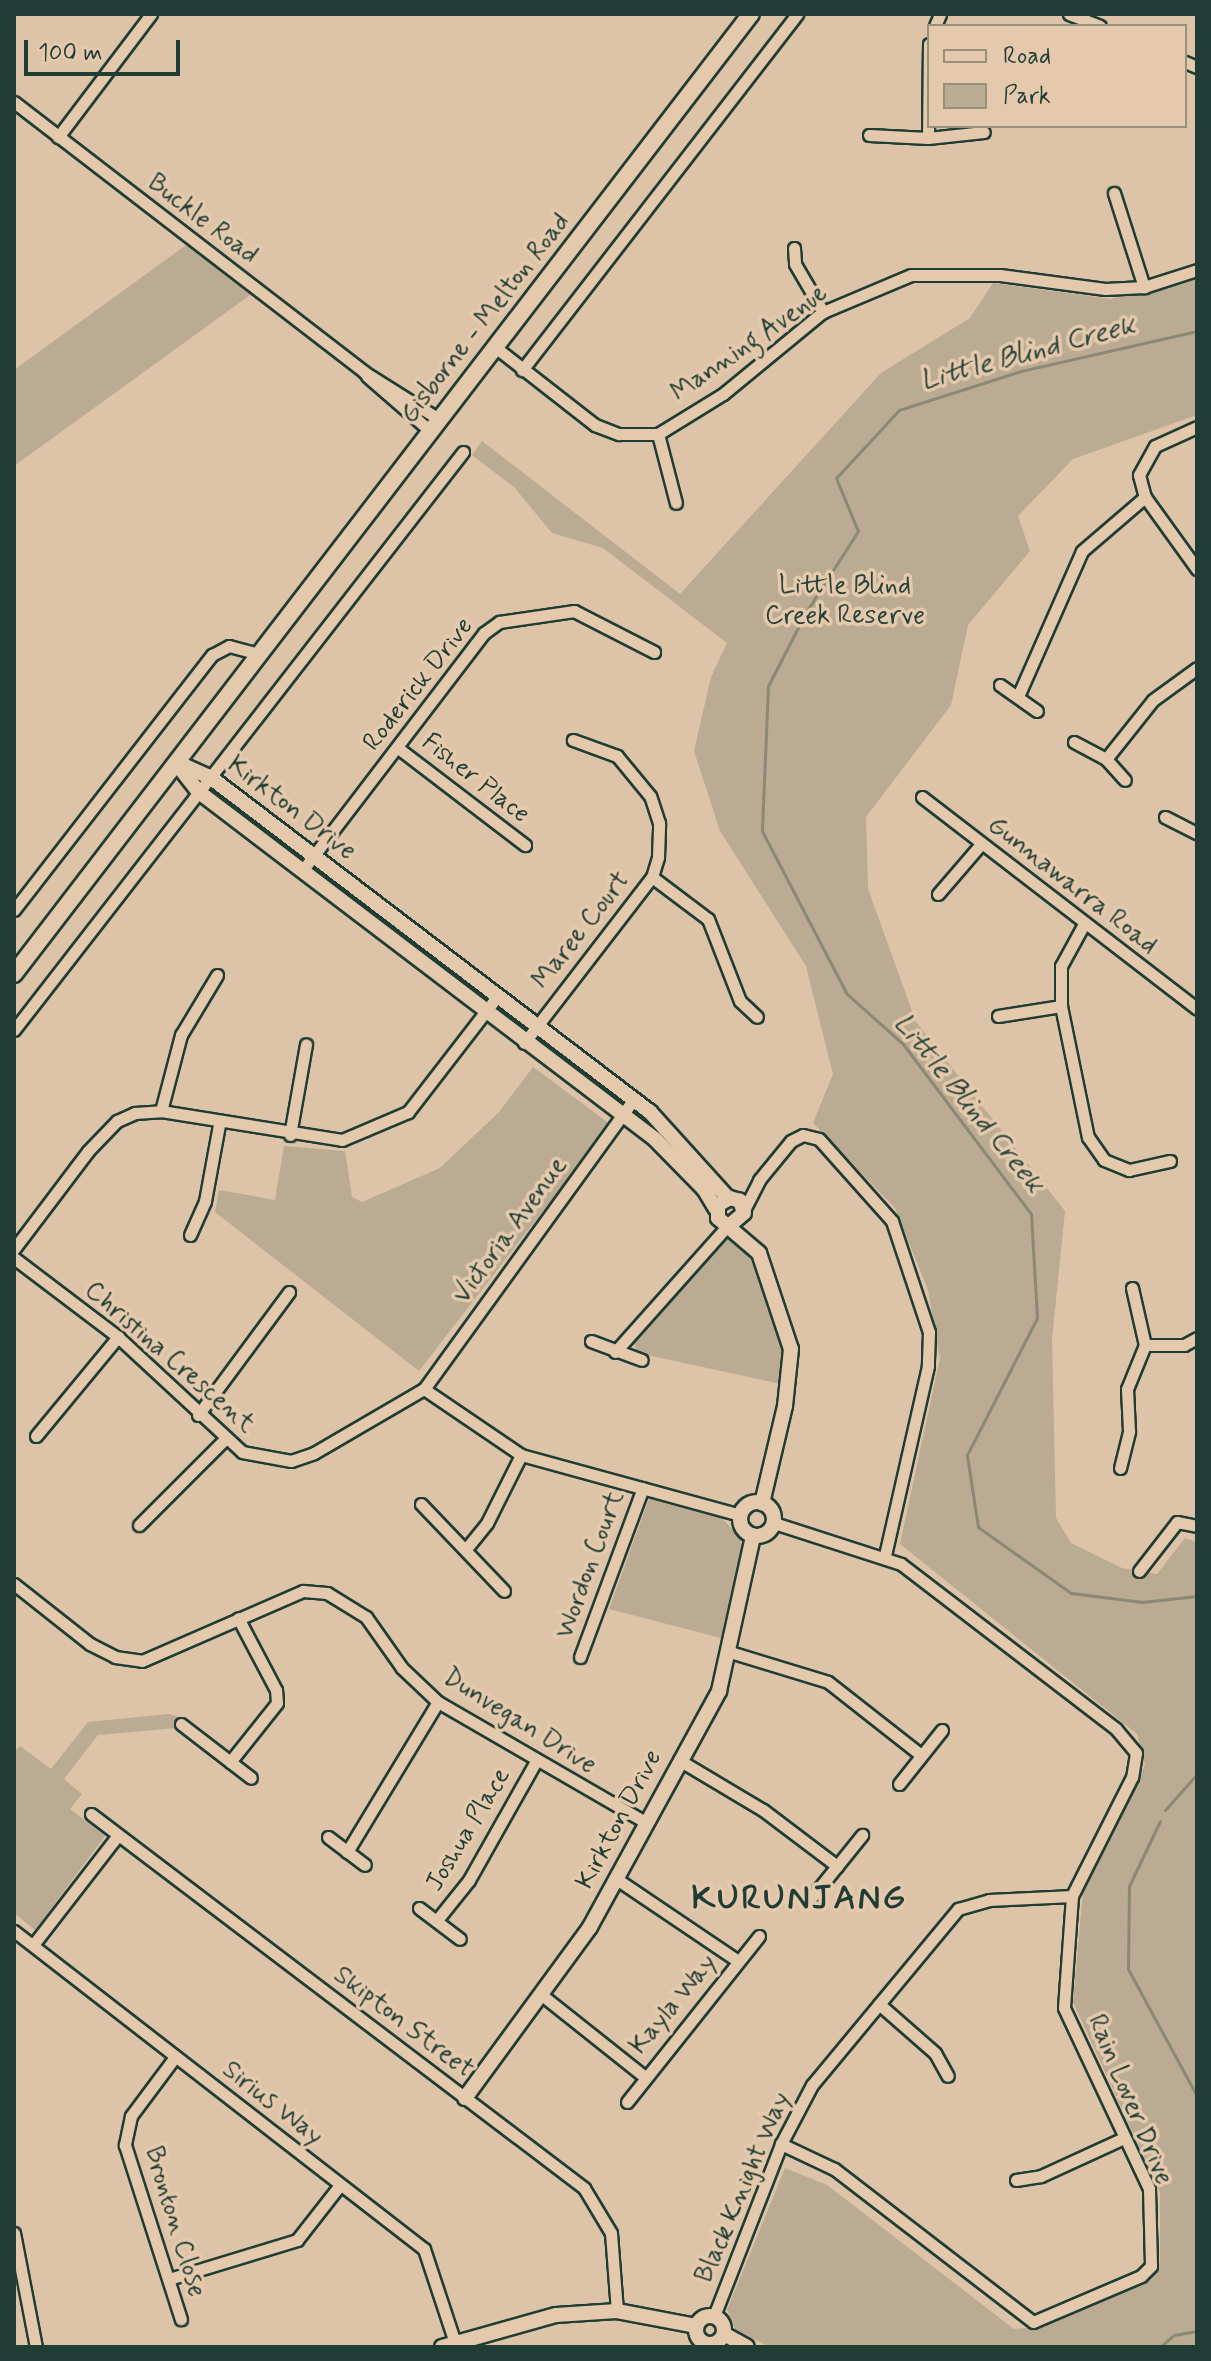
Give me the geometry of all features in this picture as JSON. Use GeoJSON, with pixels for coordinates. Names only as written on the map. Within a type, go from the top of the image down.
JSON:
{"type":"FeatureCollection","features":[{"type":"Feature","properties":{"kind":"main road","name":"Gisborne - Melton Road"},"geometry":{"type":"LineString","coordinates":[[14,974],[751,14]]}},
{"type":"Feature","properties":{"kind":"street"},"geometry":{"type":"LineString","coordinates":[[58,137],[151,14]]}},
{"type":"Feature","properties":{"kind":"street"},"geometry":{"type":"LineString","coordinates":[[522,370],[797,14]]}},
{"type":"Feature","properties":{"kind":"street"},"geometry":{"type":"LineString","coordinates":[[1069,14],[1095,24]]}},
{"type":"Feature","properties":{"kind":"street","name":"Buckle Road"},"geometry":{"type":"LineString","coordinates":[[14,102],[435,425]]}},
{"type":"Feature","properties":{"kind":"street"},"geometry":{"type":"LineString","coordinates":[[928,128],[928,138]]}},
{"type":"Feature","properties":{"kind":"street"},"geometry":{"type":"LineString","coordinates":[[869,135],[928,138],[984,132]]}},
{"type":"Feature","properties":{"kind":"street"},"geometry":{"type":"LineString","coordinates":[[1114,193],[1144,287]]}},
{"type":"Feature","properties":{"kind":"street"},"geometry":{"type":"LineString","coordinates":[[794,248],[795,264],[823,312]]}},
{"type":"Feature","properties":{"kind":"street","name":"Manning Avenue"},"geometry":{"type":"LineString","coordinates":[[495,347],[595,425],[619,434],[658,434],[723,394],[823,312],[911,275],[958,272],[1105,289],[1144,287],[1197,270]]}},
{"type":"Feature","properties":{"kind":"street"},"geometry":{"type":"LineString","coordinates":[[1197,427],[1155,446],[1144,460],[1139,475],[1145,497],[1197,569]]}},
{"type":"Feature","properties":{"kind":"street"},"geometry":{"type":"LineString","coordinates":[[658,434],[676,503]]}},
{"type":"Feature","properties":{"kind":"street"},"geometry":{"type":"LineString","coordinates":[[14,1030],[463,452]]}},
{"type":"Feature","properties":{"kind":"street"},"geometry":{"type":"LineString","coordinates":[[1019,694],[1082,551],[1145,497]]}},
{"type":"Feature","properties":{"kind":"street","name":"Roderick Drive"},"geometry":{"type":"LineString","coordinates":[[302,871],[484,633],[499,622],[574,611],[654,652]]}},
{"type":"Feature","properties":{"kind":"street"},"geometry":{"type":"LineString","coordinates":[[14,910],[212,655],[229,646],[259,654]]}},
{"type":"Feature","properties":{"kind":"street"},"geometry":{"type":"LineString","coordinates":[[1106,759],[1153,700],[1197,668]]}},
{"type":"Feature","properties":{"kind":"street"},"geometry":{"type":"LineString","coordinates":[[1000,685],[1019,694],[1037,711]]}},
{"type":"Feature","properties":{"kind":"street","name":"Maree Court"},"geometry":{"type":"LineString","coordinates":[[524,1043],[652,877],[659,823],[650,796],[617,756],[573,740]]}},
{"type":"Feature","properties":{"kind":"street"},"geometry":{"type":"LineString","coordinates":[[1074,742],[1106,759],[1125,780]]}},
{"type":"Feature","properties":{"kind":"street","name":"Fisher Place"},"geometry":{"type":"LineString","coordinates":[[398,748],[525,845]]}},
{"type":"Feature","properties":{"kind":"street","name":"Kirkton Drive"},"geometry":{"type":"LineString","coordinates":[[176,762],[210,777],[665,1124],[744,1212]]}},
{"type":"Feature","properties":{"kind":"street","name":"Kirkton Drive"},"geometry":{"type":"LineString","coordinates":[[176,762],[199,792],[485,1014],[663,1146],[729,1225]]}},
{"type":"Feature","properties":{"kind":"street","name":"Gunnawarra Road"},"geometry":{"type":"LineString","coordinates":[[922,797],[1197,1009]]}},
{"type":"Feature","properties":{"kind":"street"},"geometry":{"type":"LineString","coordinates":[[1165,817],[1197,833]]}},
{"type":"Feature","properties":{"kind":"street"},"geometry":{"type":"LineString","coordinates":[[938,894],[981,844]]}},
{"type":"Feature","properties":{"kind":"street"},"geometry":{"type":"LineString","coordinates":[[652,877],[708,919],[740,1001],[757,1017]]}},
{"type":"Feature","properties":{"kind":"street"},"geometry":{"type":"LineString","coordinates":[[1084,924],[1061,966],[1061,1006],[1088,1137],[1104,1160],[1129,1170],[1170,1161]]}},
{"type":"Feature","properties":{"kind":"street"},"geometry":{"type":"LineString","coordinates":[[161,1111],[181,1035],[217,975]]}},
{"type":"Feature","properties":{"kind":"street"},"geometry":{"type":"LineString","coordinates":[[14,1249],[88,1151],[117,1121],[135,1113],[161,1111],[219,1125],[342,1140],[408,1112],[496,998]]}},
{"type":"Feature","properties":{"kind":"street"},"geometry":{"type":"LineString","coordinates":[[998,1016],[1061,1006]]}},
{"type":"Feature","properties":{"kind":"street"},"geometry":{"type":"LineString","coordinates":[[290,1135],[306,1044]]}},
{"type":"Feature","properties":{"kind":"street","name":"Victoria Avenue"},"geometry":{"type":"LineString","coordinates":[[424,1389],[633,1100]]}},
{"type":"Feature","properties":{"kind":"street"},"geometry":{"type":"LineString","coordinates":[[190,1235],[205,1201],[219,1125]]}},
{"type":"Feature","properties":{"kind":"street"},"geometry":{"type":"LineString","coordinates":[[615,1352],[705,1246],[744,1212],[759,1180],[796,1138],[819,1139],[892,1221],[919,1293],[929,1332],[928,1366],[885,1555],[774,1523]]}},
{"type":"Feature","properties":{"kind":"street"},"geometry":{"type":"LineString","coordinates":[[705,1246],[716,1211],[729,1198],[759,1180]]}},
{"type":"Feature","properties":{"kind":"street"},"geometry":{"type":"LineString","coordinates":[[744,1212],[751,1241],[773,1285],[791,1349],[762,1503]]}},
{"type":"Feature","properties":{"kind":"street"},"geometry":{"type":"LineString","coordinates":[[729,1225],[751,1241]]}},
{"type":"Feature","properties":{"kind":"street","name":"Christina Crescent"},"geometry":{"type":"LineString","coordinates":[[14,1258],[118,1337],[225,1439],[263,1459],[291,1461],[314,1453],[424,1389]]}},
{"type":"Feature","properties":{"kind":"street"},"geometry":{"type":"LineString","coordinates":[[1120,1468],[1129,1431],[1127,1389],[1145,1345],[1132,1288]]}},
{"type":"Feature","properties":{"kind":"street"},"geometry":{"type":"LineString","coordinates":[[198,1415],[289,1292]]}},
{"type":"Feature","properties":{"kind":"street"},"geometry":{"type":"LineString","coordinates":[[36,1436],[118,1337]]}},
{"type":"Feature","properties":{"kind":"street"},"geometry":{"type":"LineString","coordinates":[[1145,1345],[1184,1345],[1197,1338]]}},
{"type":"Feature","properties":{"kind":"street"},"geometry":{"type":"LineString","coordinates":[[591,1341],[642,1360]]}},
{"type":"Feature","properties":{"kind":"street"},"geometry":{"type":"LineString","coordinates":[[424,1389],[521,1455],[740,1515]]}},
{"type":"Feature","properties":{"kind":"street"},"geometry":{"type":"LineString","coordinates":[[139,1525],[225,1439]]}},
{"type":"Feature","properties":{"kind":"street"},"geometry":{"type":"LineString","coordinates":[[466,1549],[487,1523],[521,1455]]}},
{"type":"Feature","properties":{"kind":"street","name":"Wordon Court"},"geometry":{"type":"LineString","coordinates":[[580,1657],[643,1488]]}},
{"type":"Feature","properties":{"kind":"street"},"geometry":{"type":"LineString","coordinates":[[762,1503],[771,1509],[774,1523],[764,1535],[753,1536],[742,1528],[740,1515],[749,1504],[762,1503]]}},
{"type":"Feature","properties":{"kind":"street"},"geometry":{"type":"LineString","coordinates":[[421,1504],[504,1591]]}},
{"type":"Feature","properties":{"kind":"street"},"geometry":{"type":"LineString","coordinates":[[1139,1571],[1177,1522],[1197,1526]]}},
{"type":"Feature","properties":{"kind":"street","name":"Kirkton Drive"},"geometry":{"type":"LineString","coordinates":[[465,2098],[543,1996],[615,1878],[643,1821],[719,1691],[753,1536]]}},
{"type":"Feature","properties":{"kind":"street","name":"Rain Lover Drive"},"geometry":{"type":"LineString","coordinates":[[781,2144],[834,2169],[1033,2322],[1141,2276],[1151,2266],[1149,2189],[1064,2008],[1072,1896],[1132,1777],[1136,1753],[1116,1729],[885,1555]]}},
{"type":"Feature","properties":{"kind":"street","name":"Dunvegan Drive"},"geometry":{"type":"LineString","coordinates":[[14,1584],[90,1644],[128,1659],[142,1661],[303,1591],[347,1601],[438,1702],[643,1821]]}},
{"type":"Feature","properties":{"kind":"street"},"geometry":{"type":"LineString","coordinates":[[230,1762],[277,1703],[276,1690],[238,1618]]}},
{"type":"Feature","properties":{"kind":"street"},"geometry":{"type":"LineString","coordinates":[[730,1652],[828,1682],[921,1755]]}},
{"type":"Feature","properties":{"kind":"street"},"geometry":{"type":"LineString","coordinates":[[347,1852],[438,1702]]}},
{"type":"Feature","properties":{"kind":"street"},"geometry":{"type":"LineString","coordinates":[[181,1724],[251,1778]]}},
{"type":"Feature","properties":{"kind":"street"},"geometry":{"type":"LineString","coordinates":[[899,1784],[942,1730]]}},
{"type":"Feature","properties":{"kind":"street"},"geometry":{"type":"LineString","coordinates":[[679,1760],[763,1810],[837,1866]]}},
{"type":"Feature","properties":{"kind":"street","name":"Joshua Place"},"geometry":{"type":"LineString","coordinates":[[437,1920],[469,1880],[536,1761]]}},
{"type":"Feature","properties":{"kind":"street","name":"Skipton Street"},"geometry":{"type":"LineString","coordinates":[[91,1814],[584,2188],[603,2214],[611,2233],[617,2311]]}},
{"type":"Feature","properties":{"kind":"street"},"geometry":{"type":"LineString","coordinates":[[33,1945],[118,1835]]}},
{"type":"Feature","properties":{"kind":"street"},"geometry":{"type":"LineString","coordinates":[[812,1897],[862,1835]]}},
{"type":"Feature","properties":{"kind":"street"},"geometry":{"type":"LineString","coordinates":[[328,1837],[365,1865]]}},
{"type":"Feature","properties":{"kind":"street","name":"Kayla Way"},"geometry":{"type":"LineString","coordinates":[[615,1878],[738,1961]]}},
{"type":"Feature","properties":{"kind":"street","name":"Black Knight Way"},"geometry":{"type":"LineString","coordinates":[[714,2316],[781,2144],[812,2085],[958,1909],[989,1900],[1072,1896]]}},
{"type":"Feature","properties":{"kind":"street","name":"Joshua Place"},"geometry":{"type":"LineString","coordinates":[[419,1908],[460,1939]]}},
{"type":"Feature","properties":{"kind":"street","name":"Sirius Way"},"geometry":{"type":"LineString","coordinates":[[14,1931],[424,2249],[448,2345]]}},
{"type":"Feature","properties":{"kind":"street","name":"Kayla Way"},"geometry":{"type":"LineString","coordinates":[[627,2102],[759,1936]]}},
{"type":"Feature","properties":{"kind":"street","name":"Kayla Way"},"geometry":{"type":"LineString","coordinates":[[543,1996],[645,2077]]}},
{"type":"Feature","properties":{"kind":"street"},"geometry":{"type":"LineString","coordinates":[[879,2004],[935,2053],[948,2076]]}},
{"type":"Feature","properties":{"kind":"street","name":"Bronton Close"},"geometry":{"type":"LineString","coordinates":[[175,2057],[131,2116],[125,2145],[181,2319]]}},
{"type":"Feature","properties":{"kind":"street"},"geometry":{"type":"LineString","coordinates":[[1016,2180],[1041,2176],[1124,2138]]}},
{"type":"Feature","properties":{"kind":"street"},"geometry":{"type":"LineString","coordinates":[[169,2279],[297,2240],[340,2185]]}},
{"type":"Feature","properties":{"kind":"street"},"geometry":{"type":"LineString","coordinates":[[14,2233],[36,2347]]}},
{"type":"Feature","properties":{"kind":"street"},"geometry":{"type":"LineString","coordinates":[[448,2345],[556,2315],[617,2311],[696,2326]]}},
{"type":"Feature","properties":{"kind":"street"},"geometry":{"type":"LineString","coordinates":[[724,2334],[719,2341],[706,2345],[699,2339],[696,2326],[701,2319],[714,2316],[724,2334],[747,2347]]}},
{"type":"Feature","properties":{"kind":"green space"},"geometry":{"type":"Polygon","coordinates":[[[193,240],[257,290],[14,466],[14,370],[193,240]]]}},
{"type":"Feature","properties":{"kind":"green space","name":"Little Blind Creek Reserve"},"geometry":{"type":"Polygon","coordinates":[[[1197,272],[1197,415],[1073,459],[1018,516],[1030,551],[968,625],[951,705],[866,817],[868,889],[916,1022],[1065,1211],[1052,1339],[1056,1518],[1071,1543],[1122,1568],[1157,1574],[1185,1538],[1197,1542],[1197,2347],[770,2347],[735,2329],[727,2310],[785,2168],[827,2185],[1014,2329],[1038,2327],[1152,2276],[1160,2262],[1160,2192],[1073,2002],[1083,1892],[1145,1765],[1137,1734],[900,1544],[940,1358],[928,1290],[895,1208],[813,1123],[833,1074],[806,966],[720,831],[694,751],[711,677],[727,643],[603,548],[552,533],[514,487],[472,455],[482,441],[680,594],[881,373],[970,318],[993,283],[1111,299],[1197,272]]]}},
{"type":"Feature","properties":{"kind":"green space"},"geometry":{"type":"Polygon","coordinates":[[[533,1067],[610,1124],[419,1371],[215,1212],[219,1190],[275,1200],[284,1146],[345,1151],[352,1197],[362,1202],[440,1168],[499,1112],[533,1067]]]}},
{"type":"Feature","properties":{"kind":"green space"},"geometry":{"type":"Polygon","coordinates":[[[730,1233],[761,1274],[783,1355],[781,1384],[638,1353],[633,1342],[730,1233]]]}},
{"type":"Feature","properties":{"kind":"green space"},"geometry":{"type":"Polygon","coordinates":[[[649,1499],[723,1519],[740,1538],[743,1549],[721,1638],[609,1609],[649,1499]]]}},
{"type":"Feature","properties":{"kind":"green space"},"geometry":{"type":"Polygon","coordinates":[[[169,1714],[185,1719],[177,1728],[98,1735],[64,1779],[82,1794],[70,1809],[105,1836],[35,1930],[14,1913],[14,1752],[20,1746],[51,1769],[88,1722],[169,1714]]]}},
{"type":"Feature","properties":{"kind":"waterway","name":"Little Blind Creek"},"geometry":{"type":"LineString","coordinates":[[1197,331],[1021,371],[899,410],[836,478],[858,531],[805,614],[768,686],[762,831],[847,994],[903,1044],[1031,1214],[1037,1318],[967,1455],[978,1527],[1071,1593],[1142,1602],[1197,1596]]}},
{"type":"Feature","properties":{"kind":"waterway","name":"Little Blind Creek"},"geometry":{"type":"LineString","coordinates":[[1165,1810],[1197,1774]]}},
{"type":"Feature","properties":{"kind":"waterway","name":"Little Blind Creek"},"geometry":{"type":"LineString","coordinates":[[1160,1821],[1129,1886],[1128,1969],[1197,2096]]}},
{"type":"Feature","properties":{"kind":"waterway","name":"Little Blind Creek"},"geometry":{"type":"LineString","coordinates":[[1160,2347],[1174,2335],[1197,2331]]}},
{"type":"Feature","properties":{"kind":"district","name":"KURUNJANG"},"geometry":{"type":"Point","coordinates":[799,1899]}}]}
